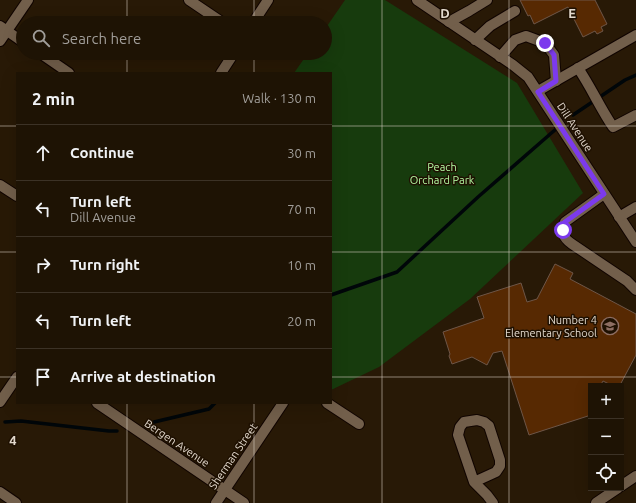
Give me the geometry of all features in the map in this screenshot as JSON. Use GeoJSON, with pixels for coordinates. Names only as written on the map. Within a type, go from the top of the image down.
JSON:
{"type":"FeatureCollection","features":[{"type":"Feature","properties":{"kind":"street"},"geometry":{"type":"LineString","coordinates":[[0,41],[3,29],[28,0]]}},
{"type":"Feature","properties":{"kind":"street"},"geometry":{"type":"LineString","coordinates":[[189,0],[213,16]]}},
{"type":"Feature","properties":{"kind":"street"},"geometry":{"type":"LineString","coordinates":[[258,16],[268,0]]}},
{"type":"Feature","properties":{"kind":"street","name":"Dill Avenue"},"geometry":{"type":"LineString","coordinates":[[417,0],[528,77],[636,242]]}},
{"type":"Feature","properties":{"kind":"street"},"geometry":{"type":"LineString","coordinates":[[449,22],[487,0]]}},
{"type":"Feature","properties":{"kind":"street"},"geometry":{"type":"LineString","coordinates":[[475,40],[490,26],[515,11]]}},
{"type":"Feature","properties":{"kind":"street"},"geometry":{"type":"LineString","coordinates":[[3,29],[16,37]]}},
{"type":"Feature","properties":{"kind":"street"},"geometry":{"type":"LineString","coordinates":[[538,92],[636,35]]}},
{"type":"Feature","properties":{"kind":"street"},"geometry":{"type":"LineString","coordinates":[[500,57],[515,40],[526,36],[545,43],[554,55],[556,81]]}},
{"type":"Feature","properties":{"kind":"street"},"geometry":{"type":"LineString","coordinates":[[50,60],[68,72]]}},
{"type":"Feature","properties":{"kind":"street"},"geometry":{"type":"LineString","coordinates":[[222,72],[229,60]]}},
{"type":"Feature","properties":{"kind":"street"},"geometry":{"type":"LineString","coordinates":[[578,68],[589,84],[603,112],[613,127],[636,115]]}},
{"type":"Feature","properties":{"kind":"street"},"geometry":{"type":"LineString","coordinates":[[0,185],[16,195]]}},
{"type":"Feature","properties":{"kind":"street"},"geometry":{"type":"LineString","coordinates":[[604,194],[565,222],[563,228],[564,237],[566,240],[627,281],[636,290]]}},
{"type":"Feature","properties":{"kind":"street"},"geometry":{"type":"LineString","coordinates":[[619,217],[636,207]]}},
{"type":"Feature","properties":{"kind":"street"},"geometry":{"type":"LineString","coordinates":[[0,402],[16,378]]}},
{"type":"Feature","properties":{"kind":"street","name":"Bergen Avenue"},"geometry":{"type":"LineString","coordinates":[[98,404],[244,503]]}},
{"type":"Feature","properties":{"kind":"street","name":"Sherman Street"},"geometry":{"type":"LineString","coordinates":[[216,503],[282,404]]}},
{"type":"Feature","properties":{"kind":"street"},"geometry":{"type":"LineString","coordinates":[[329,404],[359,424]]}},
{"type":"Feature","properties":{"kind":"street"},"geometry":{"type":"LineString","coordinates":[[474,482],[496,472],[500,466],[500,460],[489,426],[484,422],[477,420],[464,422],[460,427],[458,435],[474,482],[490,499]]}},
{"type":"Feature","properties":{"kind":"street"},"geometry":{"type":"LineString","coordinates":[[624,484],[636,476]]}},
{"type":"Feature","properties":{"kind":"street"},"geometry":{"type":"LineString","coordinates":[[596,503],[614,491]]}},
{"type":"Feature","properties":{"kind":"street"},"geometry":{"type":"LineString","coordinates":[[0,492],[16,503]]}},
{"type":"Feature","properties":{"kind":"green space","name":"Peach Orchard Park"},"geometry":{"type":"Polygon","coordinates":[[[345,0],[385,0],[517,83],[583,193],[470,299],[379,367],[332,390],[332,72],[295,72],[303,60],[332,60],[332,19],[345,0]]]}},
{"type":"Feature","properties":{"kind":"building"},"geometry":{"type":"Polygon","coordinates":[[[520,0],[595,0],[607,24],[601,27],[603,31],[597,34],[595,31],[583,37],[568,7],[534,24],[520,0]]]}},
{"type":"Feature","properties":{"kind":"building"},"geometry":{"type":"Polygon","coordinates":[[[555,264],[573,273],[570,279],[636,314],[636,355],[621,383],[607,383],[603,381],[602,383],[588,383],[588,416],[529,435],[502,351],[493,353],[487,365],[472,357],[452,364],[443,332],[484,318],[477,297],[521,283],[527,302],[537,299],[555,264]]]}},
{"type":"Feature","properties":{"kind":"waterway"},"geometry":{"type":"LineString","coordinates":[[573,115],[625,80],[636,75]]}},
{"type":"Feature","properties":{"kind":"waterway"},"geometry":{"type":"LineString","coordinates":[[332,295],[397,272],[478,197],[556,129]]}},
{"type":"Feature","properties":{"kind":"waterway"},"geometry":{"type":"LineString","coordinates":[[154,422],[209,409],[214,404]]}},
{"type":"Feature","properties":{"kind":"waterway"},"geometry":{"type":"LineString","coordinates":[[5,422],[21,421],[117,431]]}},
{"type":"Feature","properties":{"kind":"place","name":"Number 4 Elementary School"},"geometry":{"type":"Point","coordinates":[610,326]}},
{"type":"Feature","properties":{"kind":"route"},"geometry":{"type":"LineString","coordinates":[[545,43],[554,55],[556,81],[538,92],[604,194],[565,222],[563,230]]}}]}
